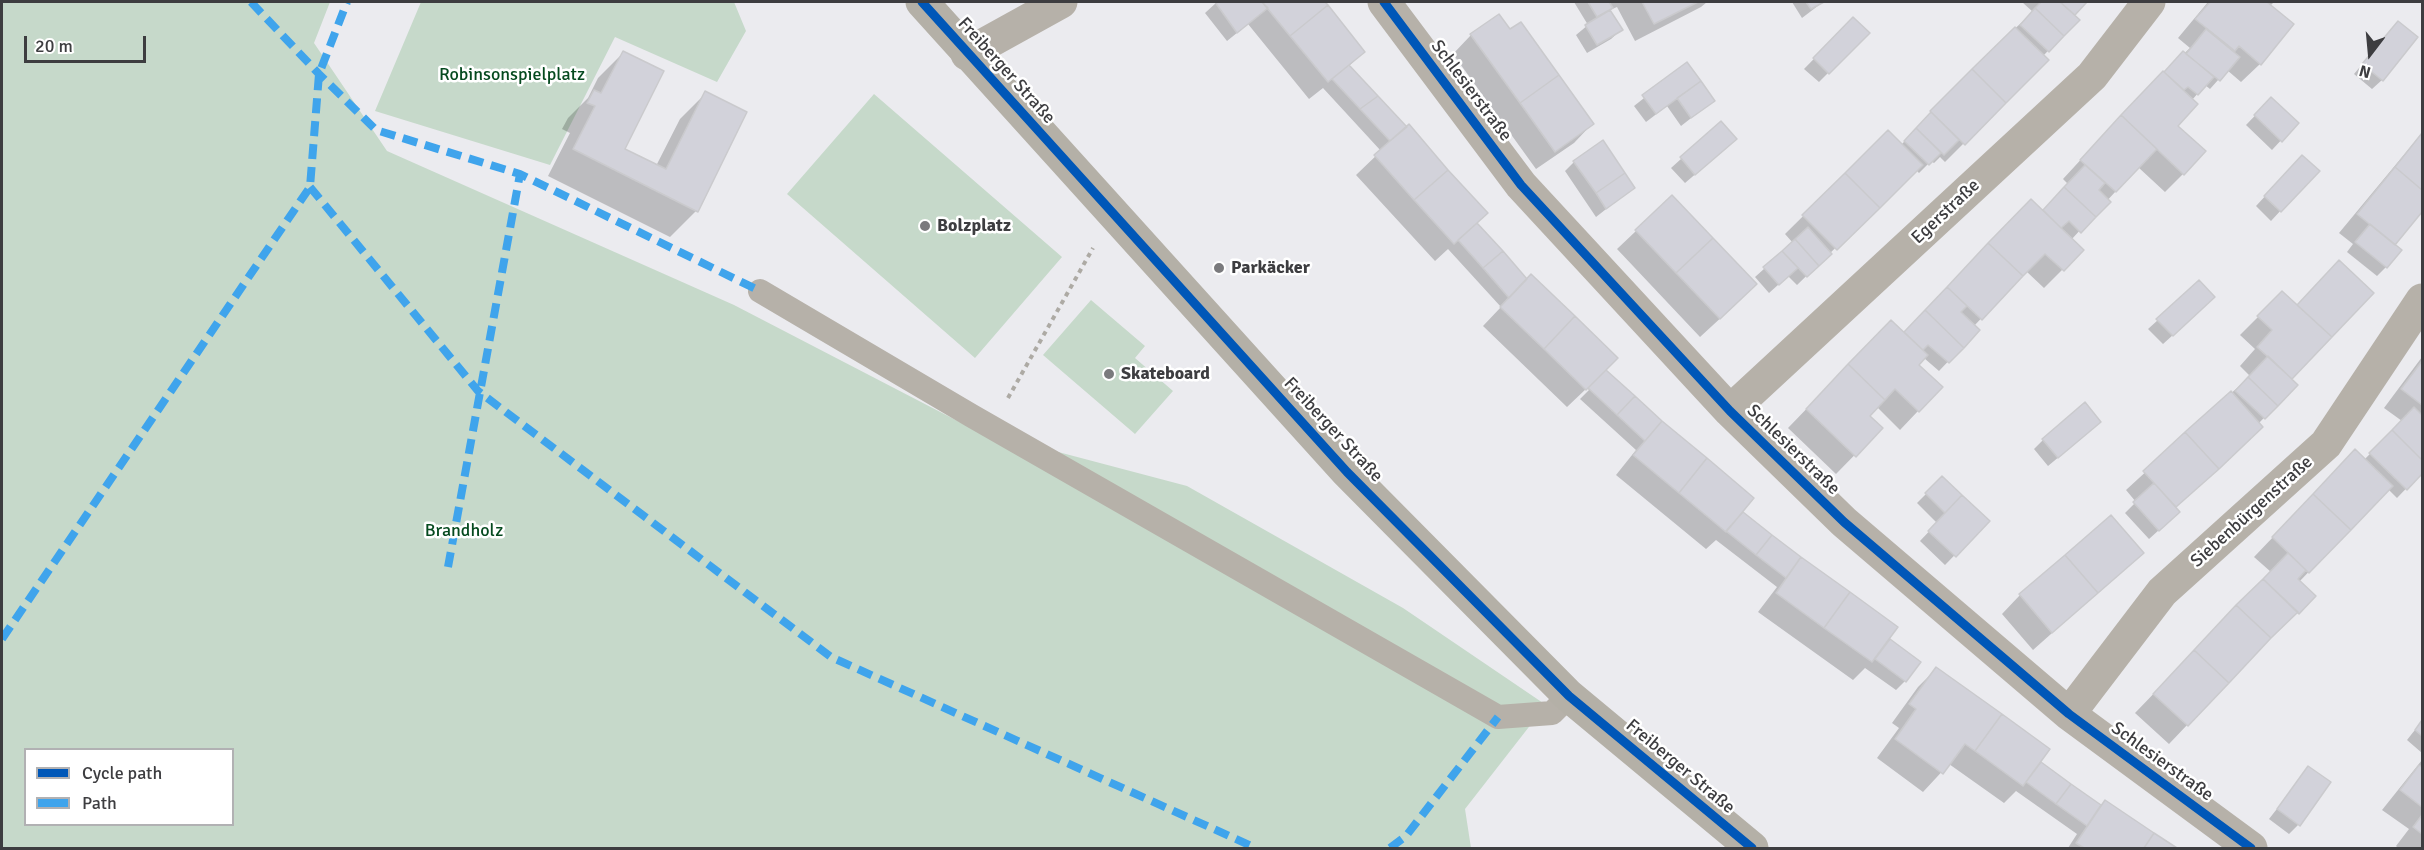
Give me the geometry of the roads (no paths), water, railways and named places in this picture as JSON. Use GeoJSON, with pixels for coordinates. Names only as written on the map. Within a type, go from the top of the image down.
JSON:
{"type":"FeatureCollection","features":[{"type":"Feature","properties":{"kind":"main road","name":"Freiberger Straße"},"geometry":{"type":"LineString","coordinates":[[922,2],[1347,472],[1569,696],[1752,849]]}},
{"type":"Feature","properties":{"kind":"street"},"geometry":{"type":"LineString","coordinates":[[968,54],[1061,2]]}},
{"type":"Feature","properties":{"kind":"street","name":"Egerstraße"},"geometry":{"type":"LineString","coordinates":[[1730,411],[2092,76],[2149,2]]}},
{"type":"Feature","properties":{"kind":"street","name":"Schlesierstraße"},"geometry":{"type":"LineString","coordinates":[[1395,5],[1521,185],[1730,411],[1844,522],[2069,714],[2251,849]]}},
{"type":"Feature","properties":{"kind":"street","name":"Siebenbürgenstraße"},"geometry":{"type":"LineString","coordinates":[[2069,714],[2162,592],[2326,444],[2422,300]]}},
{"type":"Feature","properties":{"kind":"lane"},"geometry":{"type":"LineString","coordinates":[[760,291],[991,428],[1498,717],[1552,713],[1569,696]]}},
{"type":"Feature","properties":{"kind":"place","name":"Bolzplatz"},"geometry":{"type":"Point","coordinates":[925,226]}},
{"type":"Feature","properties":{"kind":"place","name":"Parkäcker"},"geometry":{"type":"Point","coordinates":[1219,268]}},
{"type":"Feature","properties":{"kind":"place","name":"Skateboard"},"geometry":{"type":"Point","coordinates":[1109,374]}},
{"type":"Feature","properties":{"kind":"park label","name":"Robinsonspielplatz"},"geometry":{"type":"Point","coordinates":[512,75]}},
{"type":"Feature","properties":{"kind":"park label","name":"Brandholz"},"geometry":{"type":"Point","coordinates":[464,531]}}]}
